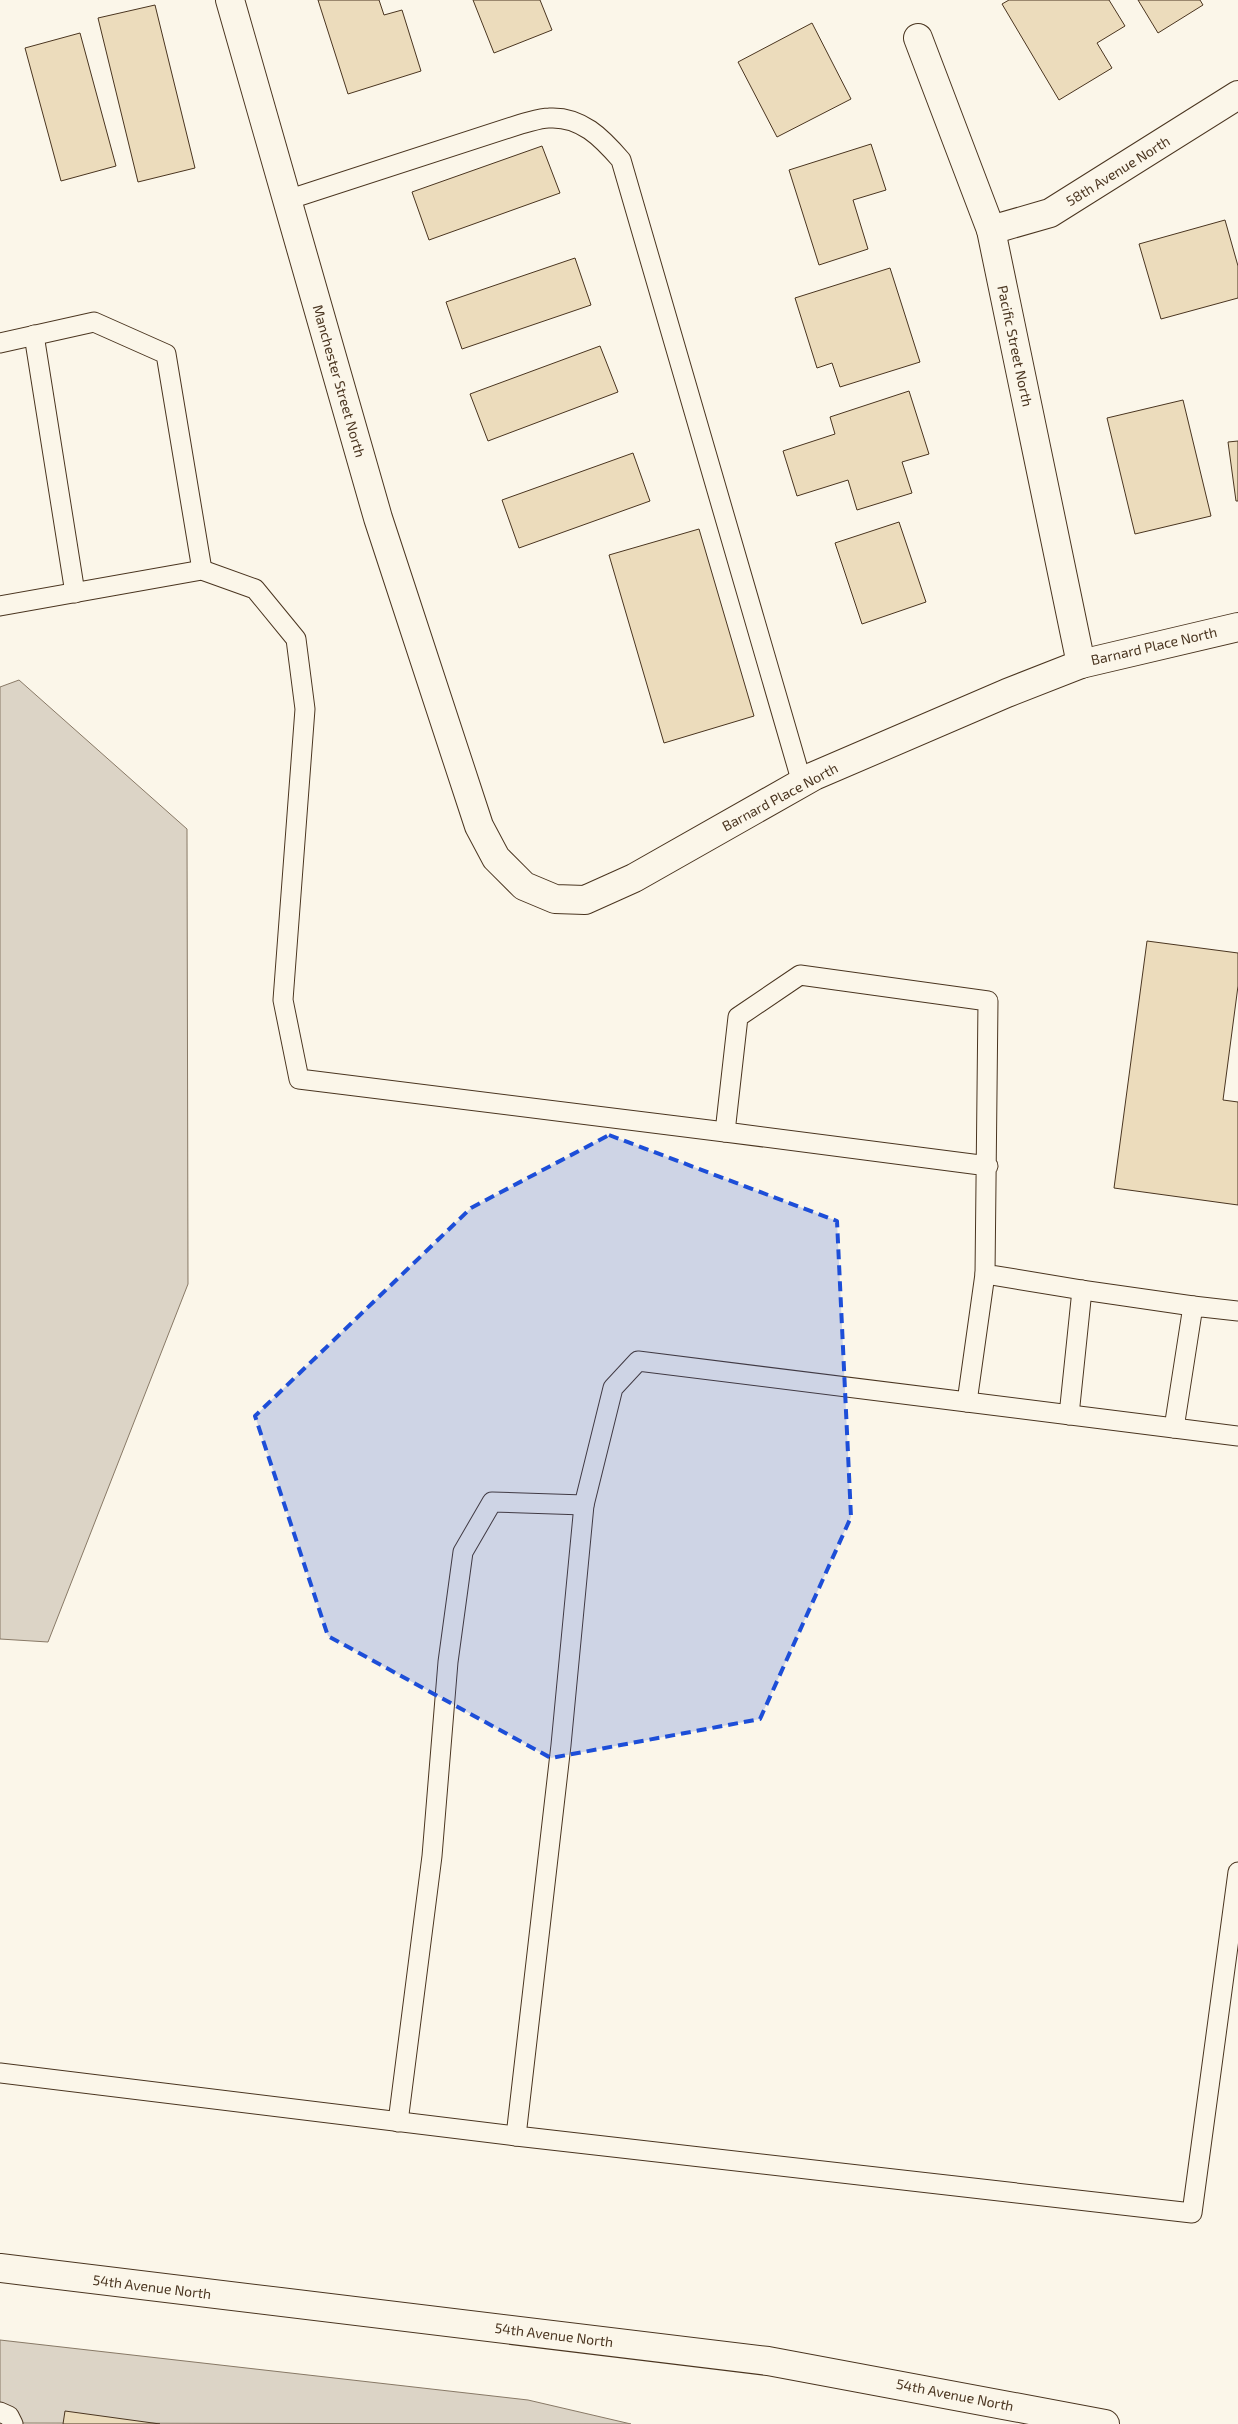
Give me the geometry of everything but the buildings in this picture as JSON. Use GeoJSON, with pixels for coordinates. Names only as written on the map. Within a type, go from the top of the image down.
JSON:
{"type":"FeatureCollection","features":[{"type":"Feature","properties":{"kind":"street","name":"Manchester Street North"},"geometry":{"type":"LineString","coordinates":[[230,0],[378,518],[458,758]]}},
{"type":"Feature","properties":{"kind":"street","name":"Pacific Street North"},"geometry":{"type":"LineString","coordinates":[[918,38],[991,230],[1081,664]]}},
{"type":"Feature","properties":{"kind":"street","name":"58th Avenue North"},"geometry":{"type":"LineString","coordinates":[[991,230],[1050,213],[1238,95]]}},
{"type":"Feature","properties":{"kind":"street","name":"Barnard Place North"},"geometry":{"type":"LineString","coordinates":[[458,758],[479,826],[496,858],[524,886],[556,899],[585,900],[634,878],[802,783],[1081,664],[1238,627]]}},
{"type":"Feature","properties":{"kind":"street","name":"54th Avenue North"},"geometry":{"type":"LineString","coordinates":[[0,2268],[768,2361],[1105,2424]]}},
{"type":"Feature","properties":{"kind":"lane"},"geometry":{"type":"LineString","coordinates":[[287,200],[522,124],[549,118],[575,122],[599,135],[621,160],[802,783]]}},
{"type":"Feature","properties":{"kind":"lane"},"geometry":{"type":"LineString","coordinates":[[0,343],[94,322],[166,354],[202,570]]}},
{"type":"Feature","properties":{"kind":"lane"},"geometry":{"type":"LineString","coordinates":[[34,335],[75,593]]}},
{"type":"Feature","properties":{"kind":"lane"},"geometry":{"type":"LineString","coordinates":[[0,606],[202,570],[255,589],[296,639],[305,709],[283,1000],[299,1079],[988,1166]]}},
{"type":"Feature","properties":{"kind":"lane"},"geometry":{"type":"LineString","coordinates":[[725,1132],[738,1017],[800,975],[988,1001],[988,1166],[985,1274],[967,1402]]}},
{"type":"Feature","properties":{"kind":"lane"},"geometry":{"type":"LineString","coordinates":[[985,1274],[1238,1312]]}},
{"type":"Feature","properties":{"kind":"lane"},"geometry":{"type":"LineString","coordinates":[[1069,1415],[1082,1290]]}},
{"type":"Feature","properties":{"kind":"lane"},"geometry":{"type":"LineString","coordinates":[[1174,1428],[1193,1306]]}},
{"type":"Feature","properties":{"kind":"lane"},"geometry":{"type":"LineString","coordinates":[[516,2136],[561,1745],[584,1505],[613,1388],[638,1361],[1238,1436]]}},
{"type":"Feature","properties":{"kind":"lane"},"geometry":{"type":"LineString","coordinates":[[398,2122],[432,1856],[448,1662],[463,1552],[492,1502],[584,1505]]}},
{"type":"Feature","properties":{"kind":"lane"},"geometry":{"type":"LineString","coordinates":[[0,2073],[516,2136],[1192,2213],[1238,1872]]}},
{"type":"Feature","properties":{"kind":"lane"},"geometry":{"type":"LineString","coordinates":[[0,2412],[9,2416],[13,2424]]}},
{"type":"Feature","properties":{"kind":"highlighted area"},"geometry":{"type":"Polygon","coordinates":[[[609,1135],[837,1221],[851,1517],[760,1719],[551,1758],[328,1636],[255,1416],[471,1208],[609,1135]]]}},
{"type":"Feature","properties":{"kind":"shaded area"},"geometry":{"type":"Polygon","coordinates":[[[19,680],[187,829],[188,1284],[48,1642],[0,1639],[0,687],[19,680]]]}},
{"type":"Feature","properties":{"kind":"shaded area"},"geometry":{"type":"Polygon","coordinates":[[[0,2340],[528,2400],[631,2424],[0,2423],[0,2340]]]}}]}
